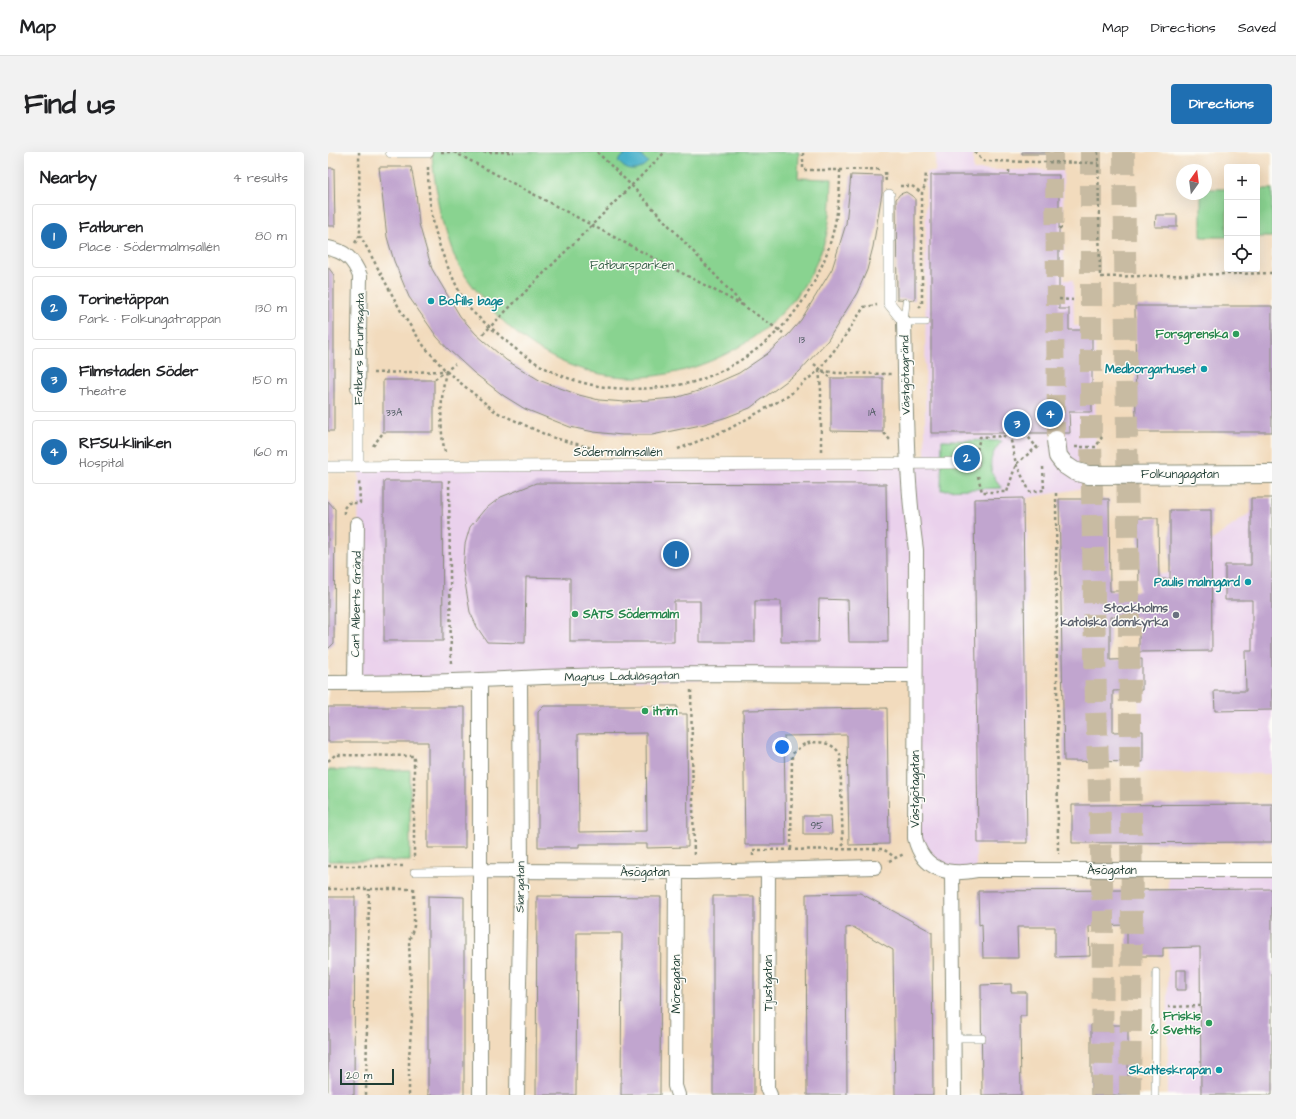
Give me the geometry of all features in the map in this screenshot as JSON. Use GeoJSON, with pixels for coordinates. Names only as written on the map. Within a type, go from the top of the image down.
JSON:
{"type":"FeatureCollection","features":[{"type":"Feature","properties":{"kind":"street"},"geometry":{"type":"LineString","coordinates":[[391,152],[428,152]]}},
{"type":"Feature","properties":{"kind":"street"},"geometry":{"type":"LineString","coordinates":[[887,190],[889,303]]}},
{"type":"Feature","properties":{"kind":"street"},"geometry":{"type":"LineString","coordinates":[[328,248],[338,250],[348,256]]}},
{"type":"Feature","properties":{"kind":"street","name":"Fatburs Brunnsgata"},"geometry":{"type":"LineString","coordinates":[[348,256],[356,266],[360,276],[358,467]]}},
{"type":"Feature","properties":{"kind":"street","name":"Västgötagränd"},"geometry":{"type":"LineString","coordinates":[[889,303],[904,322],[907,464]]}},
{"type":"Feature","properties":{"kind":"street","name":"Folkungagatan"},"geometry":{"type":"LineString","coordinates":[[1063,443],[1058,456],[1065,465],[1074,471],[1088,475],[1272,474]]}},
{"type":"Feature","properties":{"kind":"street","name":"Södermalmsallén"},"geometry":{"type":"LineString","coordinates":[[328,467],[974,463]]}},
{"type":"Feature","properties":{"kind":"street","name":"Västgötagatan"},"geometry":{"type":"LineString","coordinates":[[907,464],[911,517],[916,550],[914,838],[917,849]]}},
{"type":"Feature","properties":{"kind":"street","name":"Carl Alberts Gränd"},"geometry":{"type":"LineString","coordinates":[[355,683],[357,524]]}},
{"type":"Feature","properties":{"kind":"street","name":"Magnus Ladulåsgatan"},"geometry":{"type":"LineString","coordinates":[[328,683],[451,682],[542,678],[691,675],[916,675]]}},
{"type":"Feature","properties":{"kind":"street"},"geometry":{"type":"LineString","coordinates":[[480,680],[480,1095]]}},
{"type":"Feature","properties":{"kind":"street","name":"Siargatan"},"geometry":{"type":"LineString","coordinates":[[517,1095],[521,872],[520,680]]}},
{"type":"Feature","properties":{"kind":"street"},"geometry":{"type":"LineString","coordinates":[[917,849],[932,865],[952,874],[954,1095]]}},
{"type":"Feature","properties":{"kind":"street","name":"Åsögatan"},"geometry":{"type":"LineString","coordinates":[[480,871],[694,872],[875,867]]}},
{"type":"Feature","properties":{"kind":"street","name":"Tjustgatan"},"geometry":{"type":"LineString","coordinates":[[768,870],[767,1088],[770,1095]]}},
{"type":"Feature","properties":{"kind":"street","name":"Åsögatan"},"geometry":{"type":"LineString","coordinates":[[952,874],[978,870],[1272,870]]}},
{"type":"Feature","properties":{"kind":"street","name":"Möregatan"},"geometry":{"type":"LineString","coordinates":[[676,872],[675,1086],[678,1095]]}},
{"type":"Feature","properties":{"kind":"lane"},"geometry":{"type":"LineString","coordinates":[[906,302],[904,322],[926,322]]}},
{"type":"Feature","properties":{"kind":"lane","name":"Åsögatan"},"geometry":{"type":"LineString","coordinates":[[414,869],[480,871]]}},
{"type":"Feature","properties":{"kind":"lane"},"geometry":{"type":"LineString","coordinates":[[1155,1095],[1156,972]]}},
{"type":"Feature","properties":{"kind":"lane"},"geometry":{"type":"LineString","coordinates":[[954,1038],[982,1038]]}},
{"type":"Feature","properties":{"kind":"path"},"geometry":{"type":"LineString","coordinates":[[359,152],[360,236],[403,315],[424,346],[446,371],[496,412],[551,437],[605,451]]}},
{"type":"Feature","properties":{"kind":"path"},"geometry":{"type":"LineString","coordinates":[[514,152],[428,152],[432,224],[438,245],[457,286],[470,308],[490,327],[514,348],[554,374],[574,381],[597,386],[639,389],[671,386],[704,379],[738,363],[758,350],[780,330],[807,294],[824,260],[835,229],[838,212],[840,170]]}},
{"type":"Feature","properties":{"kind":"path"},"geometry":{"type":"LineString","coordinates":[[454,152],[744,306],[783,333]]}},
{"type":"Feature","properties":{"kind":"path"},"geometry":{"type":"LineString","coordinates":[[597,152],[632,186],[744,306]]}},
{"type":"Feature","properties":{"kind":"path"},"geometry":{"type":"LineString","coordinates":[[483,334],[666,152]]}},
{"type":"Feature","properties":{"kind":"path"},"geometry":{"type":"LineString","coordinates":[[803,152],[802,170],[882,169]]}},
{"type":"Feature","properties":{"kind":"path"},"geometry":{"type":"LineString","coordinates":[[975,152],[983,161],[1098,163]]}},
{"type":"Feature","properties":{"kind":"path"},"geometry":{"type":"LineString","coordinates":[[1098,152],[1100,277],[1272,273]]}},
{"type":"Feature","properties":{"kind":"path"},"geometry":{"type":"LineString","coordinates":[[1009,170],[1009,175]]}},
{"type":"Feature","properties":{"kind":"path"},"geometry":{"type":"LineString","coordinates":[[886,172],[887,190]]}},
{"type":"Feature","properties":{"kind":"path"},"geometry":{"type":"LineString","coordinates":[[904,322],[922,304],[922,193],[925,185],[926,172]]}},
{"type":"Feature","properties":{"kind":"path"},"geometry":{"type":"LineString","coordinates":[[1059,228],[1064,228]]}},
{"type":"Feature","properties":{"kind":"path"},"geometry":{"type":"LineString","coordinates":[[348,256],[360,236]]}},
{"type":"Feature","properties":{"kind":"path"},"geometry":{"type":"LineString","coordinates":[[1059,299],[1073,300]]}},
{"type":"Feature","properties":{"kind":"path"},"geometry":{"type":"LineString","coordinates":[[648,465],[684,446],[727,430],[788,396],[819,370],[844,339],[864,307],[889,303]]}},
{"type":"Feature","properties":{"kind":"path"},"geometry":{"type":"LineString","coordinates":[[435,379],[455,364]]}},
{"type":"Feature","properties":{"kind":"path"},"geometry":{"type":"LineString","coordinates":[[814,364],[819,370],[830,377]]}},
{"type":"Feature","properties":{"kind":"path"},"geometry":{"type":"LineString","coordinates":[[819,370],[836,373],[905,374]]}},
{"type":"Feature","properties":{"kind":"path"},"geometry":{"type":"LineString","coordinates":[[819,370],[821,390],[822,464]]}},
{"type":"Feature","properties":{"kind":"path"},"geometry":{"type":"LineString","coordinates":[[358,373],[446,371]]}},
{"type":"Feature","properties":{"kind":"path"},"geometry":{"type":"LineString","coordinates":[[446,371],[442,389],[442,442],[449,466],[451,682]]}},
{"type":"Feature","properties":{"kind":"path"},"geometry":{"type":"LineString","coordinates":[[980,437],[1010,436],[1016,464],[1030,492],[1044,490]]}},
{"type":"Feature","properties":{"kind":"path"},"geometry":{"type":"LineString","coordinates":[[1063,443],[1096,447],[1102,438]]}},
{"type":"Feature","properties":{"kind":"path"},"geometry":{"type":"LineString","coordinates":[[982,492],[1007,492],[1016,464],[1038,447],[1038,440]]}},
{"type":"Feature","properties":{"kind":"path"},"geometry":{"type":"LineString","coordinates":[[344,508],[348,503],[360,503],[360,493]]}},
{"type":"Feature","properties":{"kind":"path"},"geometry":{"type":"LineString","coordinates":[[1056,493],[1058,870]]}},
{"type":"Feature","properties":{"kind":"path"},"geometry":{"type":"LineString","coordinates":[[691,675],[694,872]]}},
{"type":"Feature","properties":{"kind":"path"},"geometry":{"type":"LineString","coordinates":[[791,849],[792,754],[804,744],[824,742],[836,749],[840,754],[843,849]]}},
{"type":"Feature","properties":{"kind":"path"},"geometry":{"type":"LineString","coordinates":[[328,761],[335,755],[414,756],[414,926],[409,941],[412,1016],[409,1058],[409,1095]]}},
{"type":"Feature","properties":{"kind":"path"},"geometry":{"type":"LineString","coordinates":[[875,867],[917,849]]}},
{"type":"Feature","properties":{"kind":"path"},"geometry":{"type":"LineString","coordinates":[[328,866],[414,869]]}},
{"type":"Feature","properties":{"kind":"path"},"geometry":{"type":"LineString","coordinates":[[328,889],[414,889]]}},
{"type":"Feature","properties":{"kind":"path"},"geometry":{"type":"LineString","coordinates":[[366,1095],[369,889]]}},
{"type":"Feature","properties":{"kind":"path"},"geometry":{"type":"LineString","coordinates":[[1156,1007],[1200,1006]]}},
{"type":"Feature","properties":{"kind":"shaded area"},"geometry":{"type":"Polygon","coordinates":[[[936,152],[973,152],[973,170],[1063,170],[1064,280],[1073,280],[1074,326],[1095,326],[1096,489],[1077,489],[1027,498],[1029,845],[976,845],[976,869],[950,874],[917,851],[914,677],[356,684],[359,468],[925,465],[926,172],[935,172],[936,152]]]}},
{"type":"Feature","properties":{"kind":"shaded area"},"geometry":{"type":"Polygon","coordinates":[[[1272,497],[1272,774],[1139,772],[1138,574],[1165,574],[1272,497]]]}},
{"type":"Feature","properties":{"kind":"shaded area"},"geometry":{"type":"Polygon","coordinates":[[[1168,870],[1272,870],[1272,1095],[1168,1095],[1168,870]]]}},
{"type":"Feature","properties":{"kind":"green space","name":"Fatbursparken"},"geometry":{"type":"Polygon","coordinates":[[[432,152],[799,152],[798,178],[832,179],[828,230],[816,263],[797,295],[773,322],[744,344],[728,353],[694,367],[661,375],[628,377],[596,373],[565,363],[536,348],[509,327],[469,281],[456,260],[447,237],[437,192],[432,152]]]}},
{"type":"Feature","properties":{"kind":"green space"},"geometry":{"type":"Polygon","coordinates":[[[1212,189],[1224,189],[1224,237],[1201,237],[1201,200],[1212,200],[1212,189]]]}},
{"type":"Feature","properties":{"kind":"green space"},"geometry":{"type":"Polygon","coordinates":[[[1260,189],[1272,189],[1272,237],[1260,237],[1260,189]]]}},
{"type":"Feature","properties":{"kind":"green space"},"geometry":{"type":"Polygon","coordinates":[[[942,440],[1002,441],[991,459],[991,470],[1002,488],[941,490],[942,440]]]}},
{"type":"Feature","properties":{"kind":"green space"},"geometry":{"type":"Polygon","coordinates":[[[328,770],[410,770],[410,861],[328,861],[328,770]]]}},
{"type":"Feature","properties":{"kind":"water"},"geometry":{"type":"Polygon","coordinates":[[[634,152],[642,156],[648,162],[637,170],[629,170],[618,161],[624,155],[634,152]]]}},
{"type":"Feature","properties":{"kind":"building"},"geometry":{"type":"Polygon","coordinates":[[[1022,152],[1050,152],[1050,154],[1022,154],[1022,152]]]}},
{"type":"Feature","properties":{"kind":"building","name":"Bofills båge"},"geometry":{"type":"Polygon","coordinates":[[[379,167],[411,167],[416,192],[419,224],[432,269],[460,316],[476,334],[506,360],[541,381],[579,395],[599,400],[625,402],[675,398],[698,391],[739,373],[767,354],[788,335],[801,320],[832,269],[846,224],[851,175],[882,176],[882,193],[873,247],[867,270],[857,293],[828,340],[799,372],[750,408],[727,417],[701,425],[652,435],[622,435],[594,432],[570,427],[525,409],[504,396],[474,373],[437,337],[409,297],[394,261],[387,237],[379,167]]]}},
{"type":"Feature","properties":{"kind":"building"},"geometry":{"type":"Polygon","coordinates":[[[328,168],[334,168],[335,226],[328,226],[328,168]]]}},
{"type":"Feature","properties":{"kind":"building"},"geometry":{"type":"Polygon","coordinates":[[[931,175],[1059,175],[1059,309],[1069,309],[1069,330],[1092,330],[1092,412],[1069,412],[1070,433],[931,433],[931,175]]]}},
{"type":"Feature","properties":{"kind":"building"},"geometry":{"type":"Polygon","coordinates":[[[906,192],[915,198],[915,300],[897,299],[896,199],[900,194],[906,192]]]}},
{"type":"Feature","properties":{"kind":"building"},"geometry":{"type":"Polygon","coordinates":[[[1156,215],[1177,215],[1177,227],[1155,227],[1156,215]]]}},
{"type":"Feature","properties":{"kind":"building"},"geometry":{"type":"Polygon","coordinates":[[[328,267],[334,275],[334,431],[328,431],[328,267]]]}},
{"type":"Feature","properties":{"kind":"building","name":"Medborgarhuset"},"geometry":{"type":"Polygon","coordinates":[[[1135,306],[1272,306],[1272,432],[1136,432],[1135,306]]]}},
{"type":"Feature","properties":{"kind":"building"},"geometry":{"type":"Polygon","coordinates":[[[831,378],[883,378],[883,432],[831,431],[831,378]]]}},
{"type":"Feature","properties":{"kind":"building"},"geometry":{"type":"Polygon","coordinates":[[[383,380],[434,380],[434,432],[383,432],[383,380]]]}},
{"type":"Feature","properties":{"kind":"building"},"geometry":{"type":"Polygon","coordinates":[[[384,481],[442,481],[443,641],[384,641],[384,481]]]}},
{"type":"Feature","properties":{"kind":"building"},"geometry":{"type":"Polygon","coordinates":[[[536,483],[886,484],[888,642],[849,642],[848,600],[819,599],[818,642],[781,642],[781,601],[755,601],[755,642],[700,642],[700,601],[674,601],[674,642],[570,642],[570,578],[526,577],[525,643],[487,642],[477,627],[470,612],[463,571],[465,544],[470,527],[484,510],[501,497],[536,483]]]}},
{"type":"Feature","properties":{"kind":"building"},"geometry":{"type":"Polygon","coordinates":[[[1023,498],[1027,843],[978,843],[974,499],[1023,498]]]}},
{"type":"Feature","properties":{"kind":"building","name":"Paulis malmgård"},"geometry":{"type":"Polygon","coordinates":[[[1251,498],[1272,498],[1272,710],[1215,711],[1214,691],[1246,691],[1245,651],[1252,651],[1252,600],[1225,600],[1225,565],[1251,565],[1251,498]]]}},
{"type":"Feature","properties":{"kind":"building"},"geometry":{"type":"Polygon","coordinates":[[[1059,499],[1109,499],[1110,591],[1139,591],[1138,518],[1158,518],[1159,579],[1170,579],[1170,510],[1211,510],[1212,651],[1139,652],[1139,617],[1110,617],[1110,660],[1142,659],[1142,690],[1113,691],[1113,732],[1143,731],[1143,762],[1064,761],[1059,499]]]}},
{"type":"Feature","properties":{"kind":"building"},"geometry":{"type":"Polygon","coordinates":[[[328,501],[335,509],[334,643],[328,649],[328,501]]]}},
{"type":"Feature","properties":{"kind":"building"},"geometry":{"type":"Polygon","coordinates":[[[544,706],[677,706],[677,714],[687,714],[688,847],[647,848],[647,844],[579,844],[579,847],[538,847],[538,712],[544,706]],[[646,733],[578,734],[579,832],[647,831],[646,733]]]}},
{"type":"Feature","properties":{"kind":"building"},"geometry":{"type":"Polygon","coordinates":[[[328,707],[465,707],[465,848],[428,848],[428,742],[328,742],[328,707]]]}},
{"type":"Feature","properties":{"kind":"building"},"geometry":{"type":"Polygon","coordinates":[[[887,708],[889,844],[849,845],[847,735],[784,736],[786,845],[745,845],[743,710],[887,708]]]}},
{"type":"Feature","properties":{"kind":"building"},"geometry":{"type":"Polygon","coordinates":[[[1272,804],[1272,842],[1072,843],[1072,805],[1272,804]]]}},
{"type":"Feature","properties":{"kind":"building"},"geometry":{"type":"Polygon","coordinates":[[[803,816],[831,816],[832,834],[803,834],[803,816]]]}},
{"type":"Feature","properties":{"kind":"building"},"geometry":{"type":"Polygon","coordinates":[[[1272,889],[1272,1095],[1201,1095],[1200,947],[1163,948],[1163,956],[1127,956],[1127,925],[1089,926],[1090,956],[1055,957],[1055,927],[1017,927],[1018,958],[983,958],[982,924],[979,925],[978,891],[1272,889]]]}},
{"type":"Feature","properties":{"kind":"building"},"geometry":{"type":"Polygon","coordinates":[[[860,893],[932,932],[933,1095],[895,1095],[893,950],[853,927],[846,928],[847,1095],[807,1095],[806,894],[860,893]]]}},
{"type":"Feature","properties":{"kind":"building"},"geometry":{"type":"Polygon","coordinates":[[[428,896],[464,897],[464,1095],[428,1095],[428,896]]]}},
{"type":"Feature","properties":{"kind":"building"},"geometry":{"type":"Polygon","coordinates":[[[537,896],[661,897],[660,1095],[621,1095],[622,933],[577,933],[576,1095],[536,1095],[537,896]]]}},
{"type":"Feature","properties":{"kind":"building"},"geometry":{"type":"Polygon","coordinates":[[[713,896],[754,896],[754,1095],[713,1095],[713,896]]]}},
{"type":"Feature","properties":{"kind":"building"},"geometry":{"type":"Polygon","coordinates":[[[328,897],[355,897],[354,1095],[328,1095],[328,897]]]}},
{"type":"Feature","properties":{"kind":"building"},"geometry":{"type":"Polygon","coordinates":[[[1176,970],[1186,970],[1186,990],[1176,990],[1176,970]]]}},
{"type":"Feature","properties":{"kind":"building"},"geometry":{"type":"Polygon","coordinates":[[[1011,984],[1011,992],[1026,992],[1026,1016],[1020,1016],[1021,1095],[982,1095],[981,985],[1011,984]]]}},
{"type":"Feature","properties":{"kind":"building"},"geometry":{"type":"Polygon","coordinates":[[[1091,1025],[1128,1025],[1128,1095],[1091,1095],[1091,1025]]]}},
{"type":"Feature","properties":{"kind":"tunnel"},"geometry":{"type":"LineString","coordinates":[[1054,152],[1056,440]]}},
{"type":"Feature","properties":{"kind":"tunnel"},"geometry":{"type":"LineString","coordinates":[[1091,152],[1091,437],[1096,705],[1103,911],[1102,1095]]}},
{"type":"Feature","properties":{"kind":"tunnel"},"geometry":{"type":"LineString","coordinates":[[1124,152],[1132,911],[1130,1095]]}},
{"type":"Feature","properties":{"kind":"place","name":"Bofills båge"},"geometry":{"type":"Point","coordinates":[431,301]}},
{"type":"Feature","properties":{"kind":"place","name":"Forsgrenska"},"geometry":{"type":"Point","coordinates":[1236,334]}},
{"type":"Feature","properties":{"kind":"place","name":"Medborgarhuset"},"geometry":{"type":"Point","coordinates":[1204,369]}},
{"type":"Feature","properties":{"kind":"place","name":"RFSU-kliniken"},"geometry":{"type":"Point","coordinates":[1050,414]}},
{"type":"Feature","properties":{"kind":"place","name":"Filmstaden Söder"},"geometry":{"type":"Point","coordinates":[1017,424]}},
{"type":"Feature","properties":{"kind":"place","name":"Torinetäppan"},"geometry":{"type":"Point","coordinates":[967,458]}},
{"type":"Feature","properties":{"kind":"place","name":"Fatburen"},"geometry":{"type":"Point","coordinates":[676,554]}},
{"type":"Feature","properties":{"kind":"place","name":"Paulis malmgård"},"geometry":{"type":"Point","coordinates":[1248,582]}},
{"type":"Feature","properties":{"kind":"place","name":"SATS Södermalm"},"geometry":{"type":"Point","coordinates":[575,614]}},
{"type":"Feature","properties":{"kind":"place","name":"Stockholms katolska domkyrka"},"geometry":{"type":"Point","coordinates":[1176,615]}},
{"type":"Feature","properties":{"kind":"place","name":"itrim"},"geometry":{"type":"Point","coordinates":[645,711]}},
{"type":"Feature","properties":{"kind":"place","name":"Friskis & Svettis"},"geometry":{"type":"Point","coordinates":[1209,1023]}},
{"type":"Feature","properties":{"kind":"place","name":"Skatteskrapan"},"geometry":{"type":"Point","coordinates":[1219,1070]}}]}
